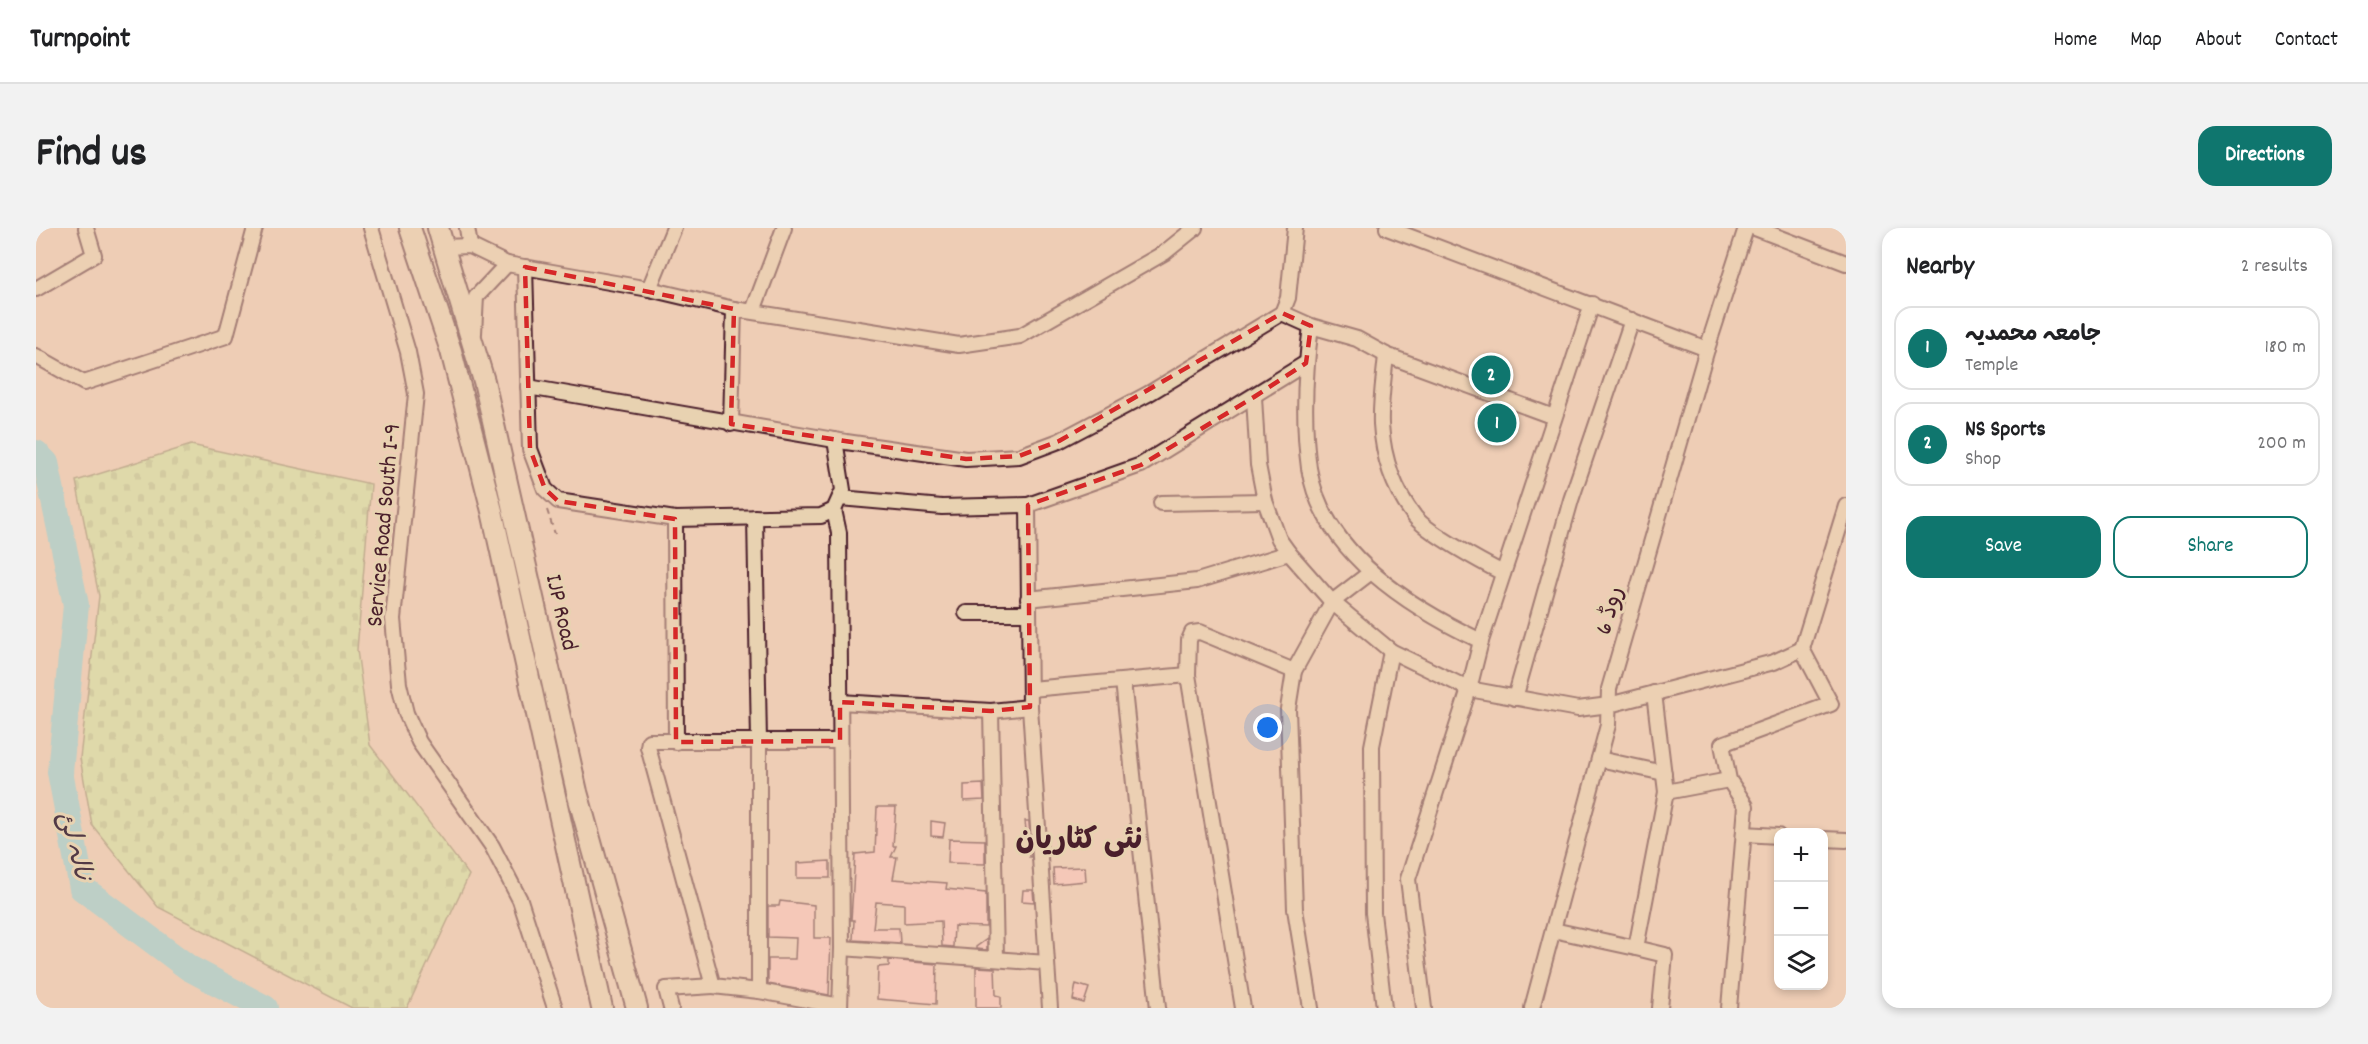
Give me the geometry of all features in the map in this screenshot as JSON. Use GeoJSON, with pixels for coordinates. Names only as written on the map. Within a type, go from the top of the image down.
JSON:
{"type":"FeatureCollection","features":[{"type":"Feature","properties":{"kind":"highway","name":"IJP Road"},"geometry":{"type":"LineString","coordinates":[[410,228],[451,351],[492,511],[602,1008]]}},
{"type":"Feature","properties":{"kind":"highway","name":"IJP Road"},"geometry":{"type":"LineString","coordinates":[[438,228],[484,381],[577,792],[637,1008]]}},
{"type":"Feature","properties":{"kind":"highway"},"geometry":{"type":"LineString","coordinates":[[518,630],[540,626]]}},
{"type":"Feature","properties":{"kind":"street"},"geometry":{"type":"LineString","coordinates":[[36,289],[94,255],[86,228]]}},
{"type":"Feature","properties":{"kind":"street"},"geometry":{"type":"LineString","coordinates":[[36,356],[84,383],[226,336],[255,228]]}},
{"type":"Feature","properties":{"kind":"street","name":"Service Road South I-9"},"geometry":{"type":"LineString","coordinates":[[371,228],[408,352],[416,394],[393,619],[399,684],[406,713],[419,742],[492,846],[520,900],[555,1008]]}},
{"type":"Feature","properties":{"kind":"street"},"geometry":{"type":"LineString","coordinates":[[466,228],[470,246]]}},
{"type":"Feature","properties":{"kind":"street"},"geometry":{"type":"LineString","coordinates":[[649,289],[674,228]]}},
{"type":"Feature","properties":{"kind":"street"},"geometry":{"type":"LineString","coordinates":[[753,311],[784,228]]}},
{"type":"Feature","properties":{"kind":"street"},"geometry":{"type":"LineString","coordinates":[[444,247],[470,246],[507,264],[649,289],[734,309],[959,345],[1020,336],[1164,253],[1195,228]]}},
{"type":"Feature","properties":{"kind":"street"},"geometry":{"type":"LineString","coordinates":[[528,387],[731,424],[966,459],[1019,456],[1059,441],[1148,394],[1282,313],[1288,298],[1296,228]]}},
{"type":"Feature","properties":{"kind":"street"},"geometry":{"type":"LineString","coordinates":[[1388,228],[1707,349]]}},
{"type":"Feature","properties":{"kind":"street"},"geometry":{"type":"LineString","coordinates":[[1755,228],[1846,263]]}},
{"type":"Feature","properties":{"kind":"street","name":"روڈ 6"},"geometry":{"type":"LineString","coordinates":[[1532,1008],[1608,725],[1609,689],[1707,349],[1755,228]]}},
{"type":"Feature","properties":{"kind":"street"},"geometry":{"type":"LineString","coordinates":[[473,344],[476,297],[507,264]]}},
{"type":"Feature","properties":{"kind":"street"},"geometry":{"type":"LineString","coordinates":[[525,267],[530,449],[545,489],[558,501],[675,519],[821,516],[837,504],[942,507],[1028,505],[1141,465],[1306,363]]}},
{"type":"Feature","properties":{"kind":"street"},"geometry":{"type":"LineString","coordinates":[[1424,1008],[1408,879],[1469,689],[1481,641],[1592,304]]}},
{"type":"Feature","properties":{"kind":"street"},"geometry":{"type":"LineString","coordinates":[[731,424],[734,309]]}},
{"type":"Feature","properties":{"kind":"street"},"geometry":{"type":"LineString","coordinates":[[1282,313],[1311,326],[1356,339],[1386,355],[1554,417]]}},
{"type":"Feature","properties":{"kind":"street"},"geometry":{"type":"LineString","coordinates":[[1515,698],[1571,500],[1632,320]]}},
{"type":"Feature","properties":{"kind":"street"},"geometry":{"type":"LineString","coordinates":[[1311,326],[1306,363],[1310,469],[1323,510],[1348,547],[1371,572],[1433,619],[1481,641]]}},
{"type":"Feature","properties":{"kind":"street"},"geometry":{"type":"LineString","coordinates":[[1386,355],[1381,423],[1388,469],[1403,499],[1416,519],[1479,561],[1503,573]]}},
{"type":"Feature","properties":{"kind":"street"},"geometry":{"type":"LineString","coordinates":[[1254,397],[1258,465],[1264,501],[1279,539],[1289,553],[1332,602],[1391,651],[1469,689],[1578,710],[1608,705],[1774,662],[1802,649]]}},
{"type":"Feature","properties":{"kind":"street"},"geometry":{"type":"LineString","coordinates":[[671,1008],[666,989],[713,986],[759,991],[840,1007],[842,948],[837,504],[843,490],[835,440]]}},
{"type":"Feature","properties":{"kind":"street"},"geometry":{"type":"LineString","coordinates":[[1161,503],[1264,501]]}},
{"type":"Feature","properties":{"kind":"street"},"geometry":{"type":"LineString","coordinates":[[1028,505],[1030,707],[1050,1008]]}},
{"type":"Feature","properties":{"kind":"street"},"geometry":{"type":"LineString","coordinates":[[1729,1008],[1746,806],[1729,780],[1722,744],[1831,704],[1802,649],[1846,506]]}},
{"type":"Feature","properties":{"kind":"street"},"geometry":{"type":"LineString","coordinates":[[755,517],[759,742],[759,991]]}},
{"type":"Feature","properties":{"kind":"street"},"geometry":{"type":"LineString","coordinates":[[675,519],[676,742]]}},
{"type":"Feature","properties":{"kind":"street"},"geometry":{"type":"LineString","coordinates":[[966,612],[1028,606],[1197,581],[1289,553]]}},
{"type":"Feature","properties":{"kind":"street"},"geometry":{"type":"LineString","coordinates":[[1311,1008],[1295,909],[1288,709],[1294,671],[1332,602],[1371,572]]}},
{"type":"Feature","properties":{"kind":"street"},"geometry":{"type":"LineString","coordinates":[[1243,1008],[1188,675],[1189,640],[1192,633],[1200,632],[1294,671]]}},
{"type":"Feature","properties":{"kind":"street"},"geometry":{"type":"LineString","coordinates":[[1384,1008],[1372,913],[1372,746],[1391,651]]}},
{"type":"Feature","properties":{"kind":"street"},"geometry":{"type":"LineString","coordinates":[[1031,688],[1188,675]]}},
{"type":"Feature","properties":{"kind":"street"},"geometry":{"type":"LineString","coordinates":[[1123,681],[1158,1008]]}},
{"type":"Feature","properties":{"kind":"street"},"geometry":{"type":"LineString","coordinates":[[1636,948],[1666,792],[1654,693]]}},
{"type":"Feature","properties":{"kind":"street"},"geometry":{"type":"LineString","coordinates":[[840,702],[992,711],[1030,707]]}},
{"type":"Feature","properties":{"kind":"street"},"geometry":{"type":"LineString","coordinates":[[992,711],[996,958]]}},
{"type":"Feature","properties":{"kind":"street"},"geometry":{"type":"LineString","coordinates":[[713,986],[648,747],[650,741],[840,741]]}},
{"type":"Feature","properties":{"kind":"street"},"geometry":{"type":"LineString","coordinates":[[1599,759],[1664,773]]}},
{"type":"Feature","properties":{"kind":"street"},"geometry":{"type":"LineString","coordinates":[[1666,792],[1729,780]]}},
{"type":"Feature","properties":{"kind":"street"},"geometry":{"type":"LineString","coordinates":[[1744,834],[1774,836]]}},
{"type":"Feature","properties":{"kind":"street"},"geometry":{"type":"LineString","coordinates":[[1828,839],[1846,840]]}},
{"type":"Feature","properties":{"kind":"street"},"geometry":{"type":"LineString","coordinates":[[1553,930],[1665,955],[1660,1008]]}},
{"type":"Feature","properties":{"kind":"street"},"geometry":{"type":"LineString","coordinates":[[842,948],[1047,963]]}},
{"type":"Feature","properties":{"kind":"highlighted area"},"geometry":{"type":"Polygon","coordinates":[[[525,267],[734,309],[731,424],[966,459],[1019,456],[1059,441],[1282,313],[1311,326],[1306,363],[1254,397],[1141,465],[1028,505],[1030,707],[991,711],[840,702],[840,741],[676,742],[675,519],[558,501],[545,489],[530,449],[525,267]]]}},
{"type":"Feature","properties":{"kind":"green space"},"geometry":{"type":"Polygon","coordinates":[[[191,445],[371,484],[357,650],[370,745],[469,875],[407,1008],[352,1008],[158,907],[92,825],[80,758],[99,596],[76,481],[191,445]]]}},
{"type":"Feature","properties":{"kind":"building"},"geometry":{"type":"Polygon","coordinates":[[[983,784],[984,800],[964,801],[964,785],[983,784]]]}},
{"type":"Feature","properties":{"kind":"building"},"geometry":{"type":"Polygon","coordinates":[[[877,807],[896,807],[893,846],[896,846],[891,857],[897,857],[893,879],[947,883],[946,889],[986,893],[986,927],[954,926],[953,947],[942,946],[941,921],[904,923],[904,904],[876,902],[873,928],[899,928],[900,943],[853,940],[854,920],[851,920],[855,854],[875,852],[877,807]]]}},
{"type":"Feature","properties":{"kind":"building"},"geometry":{"type":"Polygon","coordinates":[[[931,821],[945,823],[943,837],[931,836],[931,821]]]}},
{"type":"Feature","properties":{"kind":"building"},"geometry":{"type":"Polygon","coordinates":[[[1025,821],[1029,821],[1031,857],[1029,857],[1025,821]]]}},
{"type":"Feature","properties":{"kind":"building"},"geometry":{"type":"Polygon","coordinates":[[[949,839],[985,840],[985,864],[948,863],[949,839]]]}},
{"type":"Feature","properties":{"kind":"building"},"geometry":{"type":"Polygon","coordinates":[[[830,861],[830,878],[797,878],[797,863],[830,861]]]}},
{"type":"Feature","properties":{"kind":"building"},"geometry":{"type":"Polygon","coordinates":[[[1085,867],[1086,881],[1054,884],[1053,868],[1085,867]]]}},
{"type":"Feature","properties":{"kind":"building"},"geometry":{"type":"Polygon","coordinates":[[[1023,890],[1033,890],[1034,902],[1022,901],[1023,890]]]}},
{"type":"Feature","properties":{"kind":"building"},"geometry":{"type":"Polygon","coordinates":[[[780,901],[814,905],[814,938],[831,938],[829,995],[768,984],[768,959],[795,959],[796,938],[768,937],[768,906],[779,906],[780,901]]]}},
{"type":"Feature","properties":{"kind":"building"},"geometry":{"type":"Polygon","coordinates":[[[987,939],[987,950],[976,949],[976,947],[987,939]]]}},
{"type":"Feature","properties":{"kind":"building"},"geometry":{"type":"Polygon","coordinates":[[[889,960],[937,964],[936,1004],[877,999],[878,967],[889,966],[889,960]]]}},
{"type":"Feature","properties":{"kind":"building"},"geometry":{"type":"Polygon","coordinates":[[[976,967],[995,968],[996,995],[1001,996],[1001,1008],[976,1008],[976,967]]]}},
{"type":"Feature","properties":{"kind":"building"},"geometry":{"type":"Polygon","coordinates":[[[1076,984],[1089,988],[1084,1003],[1073,1000],[1076,984]]]}},
{"type":"Feature","properties":{"kind":"waterway","name":"نالہ لئ"},"geometry":{"type":"LineString","coordinates":[[36,453],[46,463],[76,605],[60,772],[82,888],[189,968],[265,1008]]}},
{"type":"Feature","properties":{"kind":"place","name":"NS Sports"},"geometry":{"type":"Point","coordinates":[1491,375]}},
{"type":"Feature","properties":{"kind":"place","name":"جامعہ محمدیہ"},"geometry":{"type":"Point","coordinates":[1497,423]}},
{"type":"Feature","properties":{"kind":"district","name":"نئی کٹاریان"},"geometry":{"type":"Point","coordinates":[1079,838]}}]}
